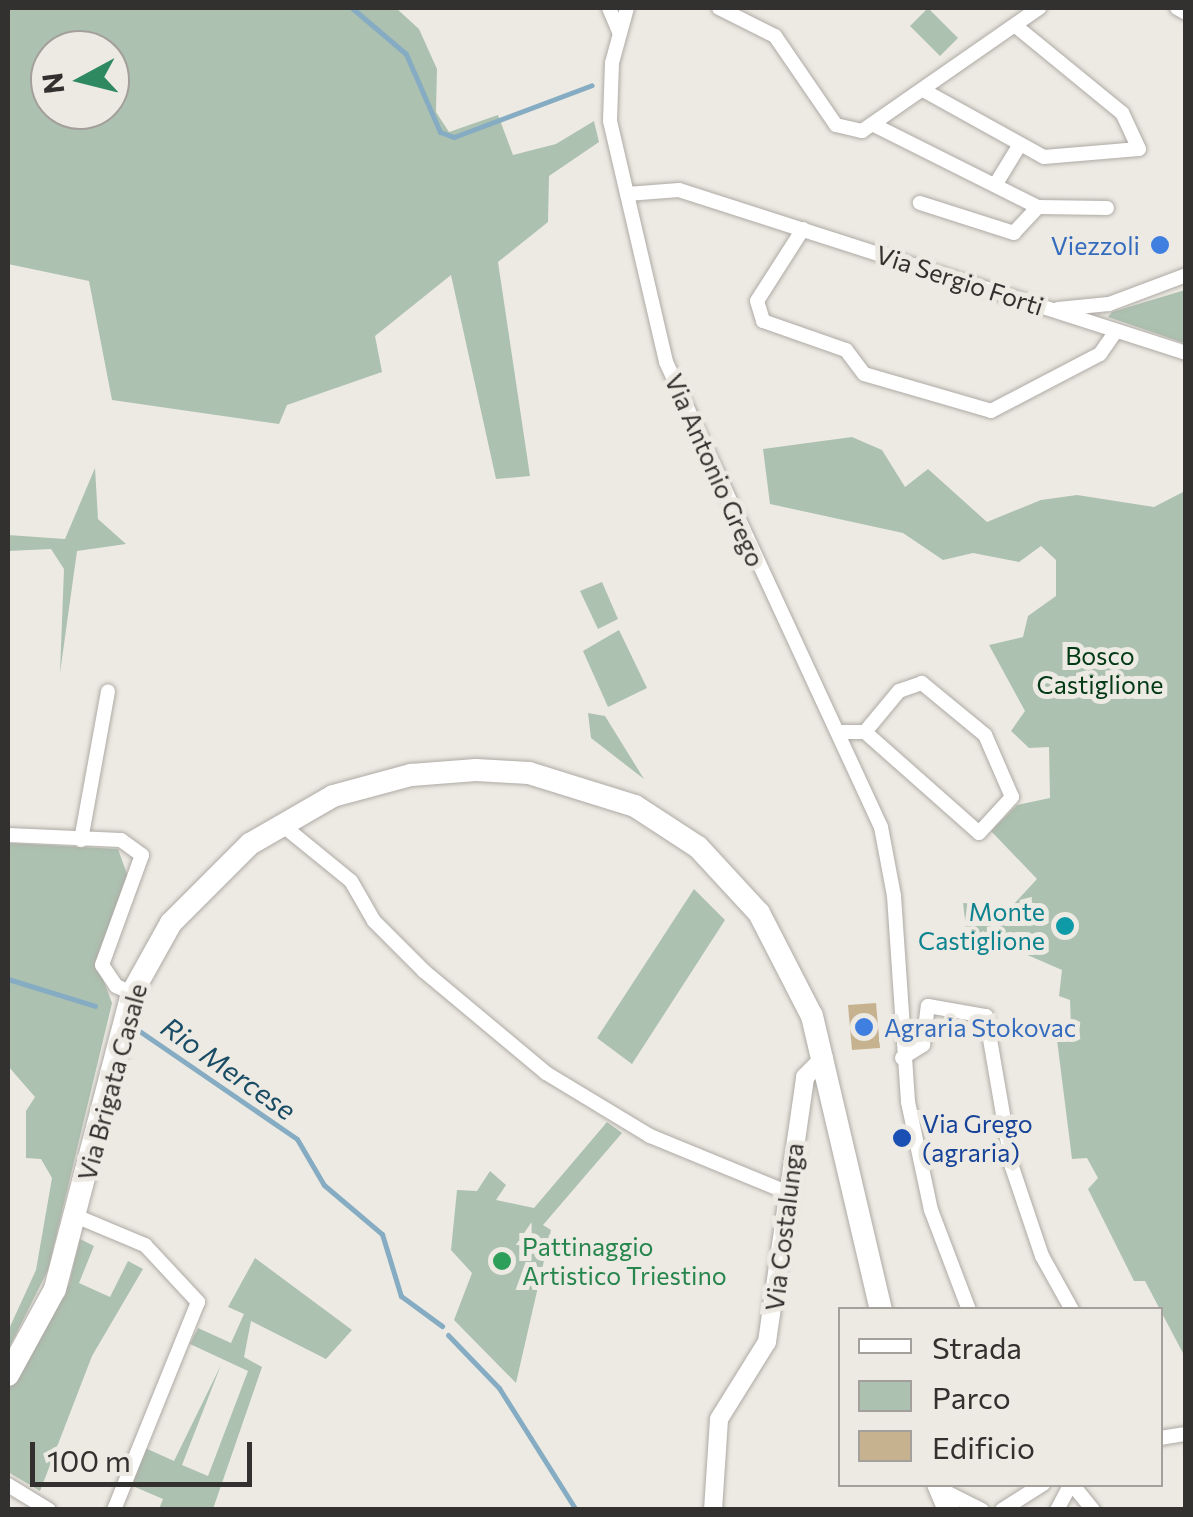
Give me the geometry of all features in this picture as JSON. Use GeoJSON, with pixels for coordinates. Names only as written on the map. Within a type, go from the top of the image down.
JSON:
{"type":"FeatureCollection","features":[{"type":"Feature","properties":{"kind":"main road","name":"Via Brigata Casale"},"geometry":{"type":"LineString","coordinates":[[8,1374],[55,1290],[78,1218],[132,993],[196,893],[281,824],[352,791],[476,770],[529,773],[634,806],[698,847],[759,913],[796,976],[824,1058],[880,1307]]}},
{"type":"Feature","properties":{"kind":"street"},"geometry":{"type":"LineString","coordinates":[[609,8],[619,32]]}},
{"type":"Feature","properties":{"kind":"street","name":"Via Antonio Grego"},"geometry":{"type":"LineString","coordinates":[[627,8],[619,32],[610,121],[666,362],[690,425],[842,732],[890,862],[902,1058],[932,1210],[968,1307]]}},
{"type":"Feature","properties":{"kind":"street"},"geometry":{"type":"LineString","coordinates":[[719,8],[775,36],[836,125],[876,126],[997,182],[1038,207],[1107,208]]}},
{"type":"Feature","properties":{"kind":"street"},"geometry":{"type":"LineString","coordinates":[[876,126],[1039,8]]}},
{"type":"Feature","properties":{"kind":"street"},"geometry":{"type":"LineString","coordinates":[[1176,8],[1186,13]]}},
{"type":"Feature","properties":{"kind":"street"},"geometry":{"type":"LineString","coordinates":[[923,90],[1019,146],[1063,159],[1138,149],[1122,113],[1016,27]]}},
{"type":"Feature","properties":{"kind":"street"},"geometry":{"type":"LineString","coordinates":[[997,182],[1019,146]]}},
{"type":"Feature","properties":{"kind":"street","name":"Via Sergio Forti"},"geometry":{"type":"LineString","coordinates":[[627,194],[679,190],[1186,354]]}},
{"type":"Feature","properties":{"kind":"street"},"geometry":{"type":"LineString","coordinates":[[920,203],[1014,233],[1038,207]]}},
{"type":"Feature","properties":{"kind":"street"},"geometry":{"type":"LineString","coordinates":[[803,229],[757,301],[763,322],[846,350],[864,374],[991,411],[1100,354],[1116,331]]}},
{"type":"Feature","properties":{"kind":"street"},"geometry":{"type":"LineString","coordinates":[[1048,309],[1109,304],[1186,275]]}},
{"type":"Feature","properties":{"kind":"street"},"geometry":{"type":"LineString","coordinates":[[842,732],[865,732],[979,833],[1012,797],[985,734],[922,684],[899,691],[865,732]]}},
{"type":"Feature","properties":{"kind":"street"},"geometry":{"type":"LineString","coordinates":[[81,840],[108,691]]}},
{"type":"Feature","properties":{"kind":"street"},"geometry":{"type":"LineString","coordinates":[[281,824],[350,881],[374,922],[451,997],[546,1073],[650,1136],[784,1191]]}},
{"type":"Feature","properties":{"kind":"street"},"geometry":{"type":"LineString","coordinates":[[8,835],[122,840],[142,855],[102,965],[116,986],[132,993]]}},
{"type":"Feature","properties":{"kind":"street"},"geometry":{"type":"LineString","coordinates":[[902,1058],[923,1045],[928,1006],[986,1016],[1012,1166],[1042,1256],[1070,1307]]}},
{"type":"Feature","properties":{"kind":"street","name":"Via Costalunga"},"geometry":{"type":"LineString","coordinates":[[713,1510],[718,1419],[772,1321],[784,1191],[805,1077],[824,1058]]}},
{"type":"Feature","properties":{"kind":"street"},"geometry":{"type":"LineString","coordinates":[[78,1218],[144,1245],[198,1302],[114,1510]]}},
{"type":"Feature","properties":{"kind":"street"},"geometry":{"type":"LineString","coordinates":[[8,1484],[48,1510]]}},
{"type":"Feature","properties":{"kind":"street"},"geometry":{"type":"LineString","coordinates":[[1058,1510],[1070,1487]]}},
{"type":"Feature","properties":{"kind":"street"},"geometry":{"type":"LineString","coordinates":[[1075,1487],[1094,1510]]}},
{"type":"Feature","properties":{"kind":"street"},"geometry":{"type":"LineString","coordinates":[[1002,1510],[1026,1488]]}},
{"type":"Feature","properties":{"kind":"street"},"geometry":{"type":"LineString","coordinates":[[942,1494],[982,1510]]}},
{"type":"Feature","properties":{"kind":"green space"},"geometry":{"type":"Polygon","coordinates":[[[8,8],[396,8],[419,29],[437,69],[436,112],[449,132],[498,115],[513,155],[556,144],[594,121],[599,142],[549,176],[548,222],[498,262],[530,476],[496,479],[451,275],[375,336],[382,372],[287,405],[279,424],[112,400],[89,281],[8,264],[8,8]]]}},
{"type":"Feature","properties":{"kind":"green space"},"geometry":{"type":"Polygon","coordinates":[[[928,8],[958,38],[940,56],[910,26],[928,8]]]}},
{"type":"Feature","properties":{"kind":"green space"},"geometry":{"type":"Polygon","coordinates":[[[1185,290],[1184,343],[1108,317],[1112,312],[1185,290]]]}},
{"type":"Feature","properties":{"kind":"green space","name":"Bosco Castiglione"},"geometry":{"type":"Polygon","coordinates":[[[852,437],[882,450],[905,487],[928,469],[987,522],[1041,500],[1077,495],[1154,507],[1185,491],[1185,1357],[1163,1315],[1163,1307],[1159,1307],[1145,1281],[1134,1281],[1088,1189],[1098,1178],[1087,1158],[1072,1159],[1057,1040],[1071,1026],[1070,1000],[1059,996],[1062,970],[966,928],[963,903],[1012,906],[1037,879],[991,831],[1017,805],[1050,798],[1049,747],[1029,748],[1011,731],[1025,711],[989,645],[1023,637],[1028,616],[1056,596],[1056,560],[1041,546],[1019,562],[973,553],[943,560],[903,533],[770,504],[763,449],[852,437]]]}},
{"type":"Feature","properties":{"kind":"green space"},"geometry":{"type":"Polygon","coordinates":[[[95,468],[98,519],[126,544],[77,551],[60,673],[64,569],[51,549],[8,551],[8,535],[65,539],[95,468]]]}},
{"type":"Feature","properties":{"kind":"green space"},"geometry":{"type":"Polygon","coordinates":[[[602,582],[618,619],[598,629],[580,591],[602,582]]]}},
{"type":"Feature","properties":{"kind":"green space"},"geometry":{"type":"Polygon","coordinates":[[[619,630],[647,688],[608,707],[583,651],[619,630]]]}},
{"type":"Feature","properties":{"kind":"green space"},"geometry":{"type":"Polygon","coordinates":[[[588,713],[605,716],[644,779],[591,738],[588,713]]]}},
{"type":"Feature","properties":{"kind":"green space"},"geometry":{"type":"Polygon","coordinates":[[[8,843],[118,849],[128,877],[97,963],[112,1003],[48,1270],[8,1350],[8,1331],[36,1270],[52,1178],[41,1159],[26,1158],[26,1111],[35,1097],[8,1066],[8,843]]]}},
{"type":"Feature","properties":{"kind":"green space"},"geometry":{"type":"Polygon","coordinates":[[[694,889],[725,920],[632,1064],[597,1038],[694,889]]]}},
{"type":"Feature","properties":{"kind":"green space","name":"Pattinaggio Artistico Triestino"},"geometry":{"type":"Polygon","coordinates":[[[607,1122],[622,1133],[543,1225],[551,1230],[516,1383],[454,1320],[472,1273],[451,1250],[457,1190],[477,1191],[490,1171],[506,1185],[496,1200],[534,1208],[607,1122]]]}},
{"type":"Feature","properties":{"kind":"green space"},"geometry":{"type":"Polygon","coordinates":[[[80,1239],[94,1246],[79,1283],[110,1297],[128,1261],[143,1269],[92,1356],[40,1491],[8,1472],[8,1389],[69,1284],[80,1239]]]}},
{"type":"Feature","properties":{"kind":"green space"},"geometry":{"type":"Polygon","coordinates":[[[255,1258],[352,1330],[326,1359],[251,1321],[244,1357],[262,1367],[213,1509],[159,1509],[163,1499],[128,1484],[143,1447],[174,1461],[221,1365],[182,1465],[208,1476],[248,1371],[190,1344],[198,1328],[231,1343],[244,1314],[228,1307],[255,1258]]]}},
{"type":"Feature","properties":{"kind":"building","name":"Agraria Stokovac"},"geometry":{"type":"Polygon","coordinates":[[[876,1003],[880,1048],[852,1050],[848,1005],[876,1003]]]}},
{"type":"Feature","properties":{"kind":"waterway"},"geometry":{"type":"LineString","coordinates":[[352,8],[406,54],[440,132],[454,137],[592,85]]}},
{"type":"Feature","properties":{"kind":"waterway","name":"Rio Mercese"},"geometry":{"type":"LineString","coordinates":[[8,979],[95,1006]]}},
{"type":"Feature","properties":{"kind":"waterway","name":"Rio Mercese"},"geometry":{"type":"LineString","coordinates":[[135,1028],[297,1139],[324,1185],[382,1234],[401,1296],[442,1326]]}},
{"type":"Feature","properties":{"kind":"waterway","name":"Rio Mercese"},"geometry":{"type":"LineString","coordinates":[[448,1335],[499,1388],[576,1510]]}},
{"type":"Feature","properties":{"kind":"place","name":"Viezzoli"},"geometry":{"type":"Point","coordinates":[1160,245]}},
{"type":"Feature","properties":{"kind":"place","name":"Monte Castiglione"},"geometry":{"type":"Point","coordinates":[1065,926]}},
{"type":"Feature","properties":{"kind":"place","name":"Agraria Stokovac"},"geometry":{"type":"Point","coordinates":[864,1027]}},
{"type":"Feature","properties":{"kind":"place","name":"Via Grego (agraria)"},"geometry":{"type":"Point","coordinates":[902,1138]}},
{"type":"Feature","properties":{"kind":"place","name":"Pattinaggio Artistico Triestino"},"geometry":{"type":"Point","coordinates":[502,1261]}}]}
